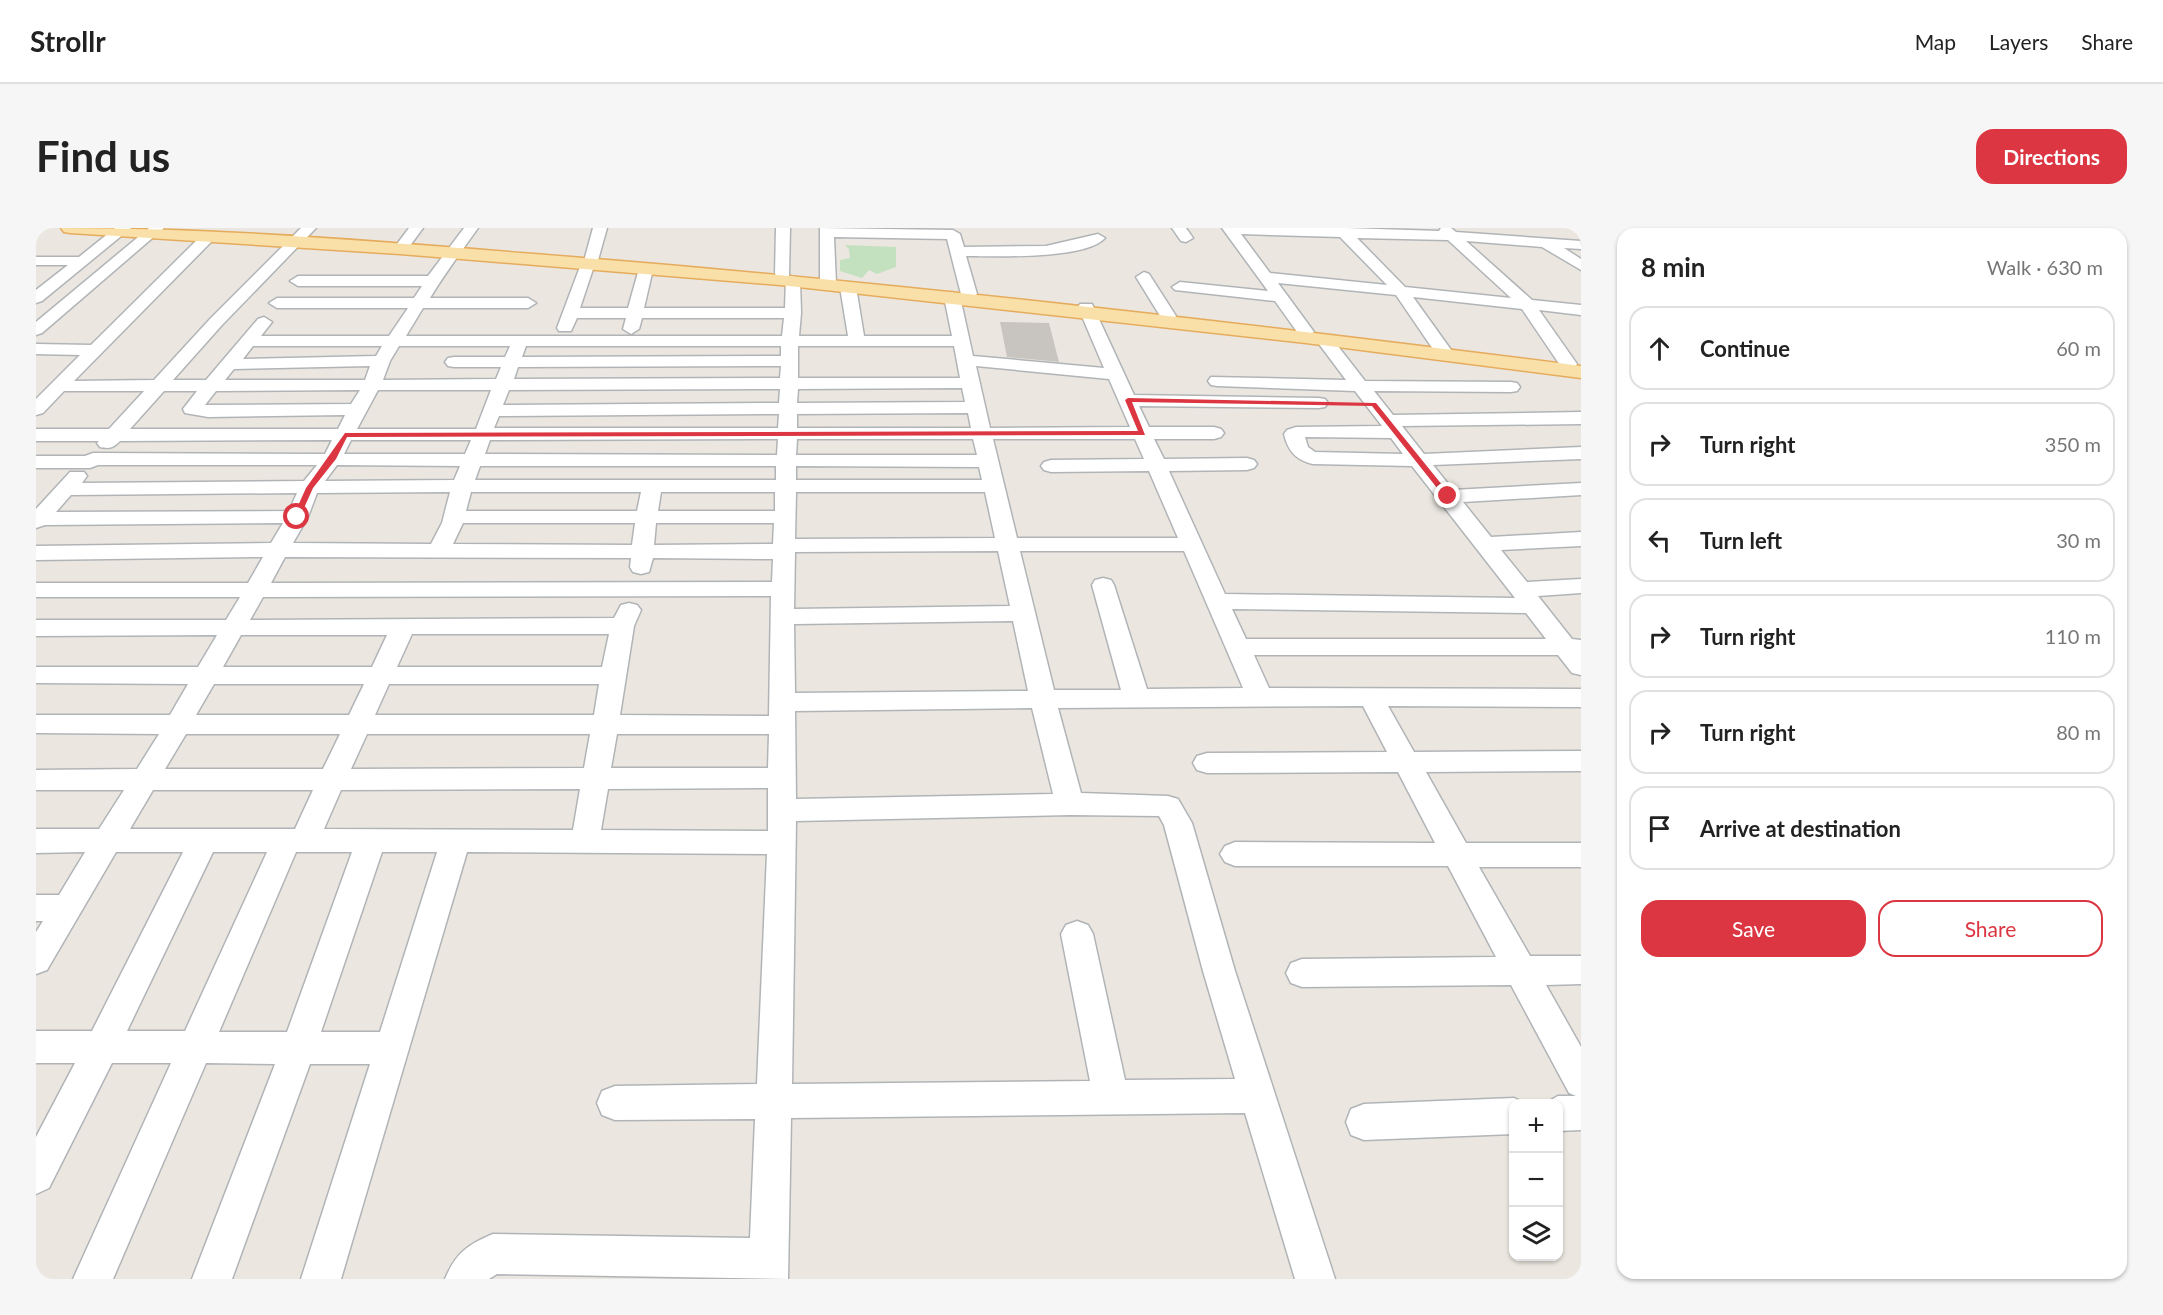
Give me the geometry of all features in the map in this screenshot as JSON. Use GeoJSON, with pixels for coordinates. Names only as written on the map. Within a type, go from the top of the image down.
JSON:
{"type":"FeatureCollection","features":[{"type":"Feature","properties":{"kind":"main road"},"geometry":{"type":"LineString","coordinates":[[70,228],[156,229],[300,236],[453,250]]}},
{"type":"Feature","properties":{"kind":"main road"},"geometry":{"type":"LineString","coordinates":[[156,229],[208,237],[300,236],[788,277],[1577,367]]}},
{"type":"Feature","properties":{"kind":"main road"},"geometry":{"type":"LineString","coordinates":[[589,262],[646,269],[788,277]]}},
{"type":"Feature","properties":{"kind":"main road"},"geometry":{"type":"LineString","coordinates":[[828,282],[848,286],[961,295]]}},
{"type":"Feature","properties":{"kind":"main road"},"geometry":{"type":"LineString","coordinates":[[1087,310],[1168,316],[1315,336]]}},
{"type":"Feature","properties":{"kind":"main road"},"geometry":{"type":"LineString","coordinates":[[1443,352],[1577,367]]}},
{"type":"Feature","properties":{"kind":"street"},"geometry":{"type":"LineString","coordinates":[[404,244],[416,228]]}},
{"type":"Feature","properties":{"kind":"street"},"geometry":{"type":"LineString","coordinates":[[36,960],[178,724],[231,628],[297,517],[309,488],[332,459],[372,385],[395,328],[428,290],[453,250],[471,228]]}},
{"type":"Feature","properties":{"kind":"street"},"geometry":{"type":"LineString","coordinates":[[561,341],[600,228]]}},
{"type":"Feature","properties":{"kind":"street"},"geometry":{"type":"LineString","coordinates":[[465,1279],[476,1264],[493,1254],[768,1268],[782,843],[783,549],[794,313],[783,228]]}},
{"type":"Feature","properties":{"kind":"street"},"geometry":{"type":"LineString","coordinates":[[1526,228],[1581,266]]}},
{"type":"Feature","properties":{"kind":"street"},"geometry":{"type":"LineString","coordinates":[[36,298],[123,229]]}},
{"type":"Feature","properties":{"kind":"street"},"geometry":{"type":"LineString","coordinates":[[36,330],[156,229]]}},
{"type":"Feature","properties":{"kind":"street"},"geometry":{"type":"LineString","coordinates":[[1230,229],[1447,232],[1581,245]]}},
{"type":"Feature","properties":{"kind":"street"},"geometry":{"type":"LineString","coordinates":[[1230,229],[1278,297],[1315,336],[1350,398]]}},
{"type":"Feature","properties":{"kind":"street"},"geometry":{"type":"LineString","coordinates":[[828,282],[827,231],[952,231],[957,251],[963,351],[1043,699],[1070,804]]}},
{"type":"Feature","properties":{"kind":"street"},"geometry":{"type":"LineString","coordinates":[[1342,231],[1399,289],[1443,352]]}},
{"type":"Feature","properties":{"kind":"street"},"geometry":{"type":"LineString","coordinates":[[1447,232],[1526,303],[1577,367]]}},
{"type":"Feature","properties":{"kind":"street"},"geometry":{"type":"LineString","coordinates":[[37,520],[216,322],[300,236]]}},
{"type":"Feature","properties":{"kind":"street"},"geometry":{"type":"LineString","coordinates":[[36,410],[208,237]]}},
{"type":"Feature","properties":{"kind":"street"},"geometry":{"type":"LineString","coordinates":[[957,251],[1044,252],[1077,246],[1098,237]]}},
{"type":"Feature","properties":{"kind":"street"},"geometry":{"type":"LineString","coordinates":[[36,261],[84,261]]}},
{"type":"Feature","properties":{"kind":"street"},"geometry":{"type":"LineString","coordinates":[[626,341],[636,314],[646,269]]}},
{"type":"Feature","properties":{"kind":"street"},"geometry":{"type":"LineString","coordinates":[[1144,277],[1168,316]]}},
{"type":"Feature","properties":{"kind":"street"},"geometry":{"type":"LineString","coordinates":[[1264,277],[1399,289],[1581,310]]}},
{"type":"Feature","properties":{"kind":"street"},"geometry":{"type":"LineString","coordinates":[[298,281],[428,290],[528,303]]}},
{"type":"Feature","properties":{"kind":"street"},"geometry":{"type":"LineString","coordinates":[[848,286],[857,341]]}},
{"type":"Feature","properties":{"kind":"street"},"geometry":{"type":"LineString","coordinates":[[1180,287],[1278,297]]}},
{"type":"Feature","properties":{"kind":"street"},"geometry":{"type":"LineString","coordinates":[[277,303],[428,290],[535,288]]}},
{"type":"Feature","properties":{"kind":"street"},"geometry":{"type":"LineString","coordinates":[[1087,310],[1260,697]]}},
{"type":"Feature","properties":{"kind":"street"},"geometry":{"type":"LineString","coordinates":[[570,313],[794,313]]}},
{"type":"Feature","properties":{"kind":"street"},"geometry":{"type":"LineString","coordinates":[[216,322],[270,322],[230,363],[192,409],[208,411],[357,409]]}},
{"type":"Feature","properties":{"kind":"street"},"geometry":{"type":"LineString","coordinates":[[250,341],[395,328],[519,341],[626,341],[789,398],[988,461]]}},
{"type":"Feature","properties":{"kind":"street"},"geometry":{"type":"LineString","coordinates":[[439,550],[454,517],[471,459],[519,341]]}},
{"type":"Feature","properties":{"kind":"street"},"geometry":{"type":"LineString","coordinates":[[36,462],[332,459],[643,460],[789,398],[857,341],[963,351],[1116,374]]}},
{"type":"Feature","properties":{"kind":"street"},"geometry":{"type":"LineString","coordinates":[[36,349],[96,350]]}},
{"type":"Feature","properties":{"kind":"street"},"geometry":{"type":"LineString","coordinates":[[1482,358],[1579,455]]}},
{"type":"Feature","properties":{"kind":"street"},"geometry":{"type":"LineString","coordinates":[[230,363],[381,361]]}},
{"type":"Feature","properties":{"kind":"street"},"geometry":{"type":"LineString","coordinates":[[454,362],[512,362],[789,398],[982,434],[1214,433]]}},
{"type":"Feature","properties":{"kind":"street"},"geometry":{"type":"LineString","coordinates":[[1217,381],[1350,398],[1374,404],[1528,598],[1576,654]]}},
{"type":"Feature","properties":{"kind":"street"},"geometry":{"type":"LineString","coordinates":[[36,435],[481,435],[789,398],[970,383]]}},
{"type":"Feature","properties":{"kind":"street"},"geometry":{"type":"LineString","coordinates":[[60,386],[501,385],[975,407]]}},
{"type":"Feature","properties":{"kind":"street"},"geometry":{"type":"LineString","coordinates":[[1128,400],[1350,398],[1511,387]]}},
{"type":"Feature","properties":{"kind":"street"},"geometry":{"type":"LineString","coordinates":[[491,411],[789,398]]}},
{"type":"Feature","properties":{"kind":"street"},"geometry":{"type":"LineString","coordinates":[[1579,455],[1418,460],[1309,457],[1299,448],[1294,434],[1303,431],[1542,418],[1581,418]]}},
{"type":"Feature","properties":{"kind":"street"},"geometry":{"type":"LineString","coordinates":[[585,841],[622,626],[639,588],[646,517],[643,460]]}},
{"type":"Feature","properties":{"kind":"street"},"geometry":{"type":"LineString","coordinates":[[1051,466],[1247,464]]}},
{"type":"Feature","properties":{"kind":"street"},"geometry":{"type":"LineString","coordinates":[[66,489],[994,486]]}},
{"type":"Feature","properties":{"kind":"street"},"geometry":{"type":"LineString","coordinates":[[1448,496],[1581,489]]}},
{"type":"Feature","properties":{"kind":"street"},"geometry":{"type":"LineString","coordinates":[[37,520],[297,517]]}},
{"type":"Feature","properties":{"kind":"street"},"geometry":{"type":"LineString","coordinates":[[454,517],[784,517]]}},
{"type":"Feature","properties":{"kind":"street"},"geometry":{"type":"LineString","coordinates":[[1486,544],[1581,538]]}},
{"type":"Feature","properties":{"kind":"street"},"geometry":{"type":"LineString","coordinates":[[36,553],[276,550],[643,551],[1007,544],[1192,544]]}},
{"type":"Feature","properties":{"kind":"street"},"geometry":{"type":"LineString","coordinates":[[1103,585],[1137,699]]}},
{"type":"Feature","properties":{"kind":"street"},"geometry":{"type":"LineString","coordinates":[[1217,601],[1528,598],[1581,586]]}},
{"type":"Feature","properties":{"kind":"street"},"geometry":{"type":"LineString","coordinates":[[36,590],[782,589]]}},
{"type":"Feature","properties":{"kind":"street"},"geometry":{"type":"LineString","coordinates":[[782,617],[1024,613]]}},
{"type":"Feature","properties":{"kind":"street"},"geometry":{"type":"LineString","coordinates":[[36,628],[622,626]]}},
{"type":"Feature","properties":{"kind":"street"},"geometry":{"type":"LineString","coordinates":[[93,1279],[195,1048],[296,840],[331,779],[382,676],[403,627]]}},
{"type":"Feature","properties":{"kind":"street"},"geometry":{"type":"LineString","coordinates":[[1238,647],[1576,654]]}},
{"type":"Feature","properties":{"kind":"street"},"geometry":{"type":"LineString","coordinates":[[36,675],[614,676]]}},
{"type":"Feature","properties":{"kind":"street"},"geometry":{"type":"LineString","coordinates":[[1371,698],[1581,1081]]}},
{"type":"Feature","properties":{"kind":"street"},"geometry":{"type":"LineString","coordinates":[[36,724],[605,726],[783,713],[1043,699],[1581,698]]}},
{"type":"Feature","properties":{"kind":"street"},"geometry":{"type":"LineString","coordinates":[[1207,763],[1581,761]]}},
{"type":"Feature","properties":{"kind":"street"},"geometry":{"type":"LineString","coordinates":[[36,780],[782,778]]}},
{"type":"Feature","properties":{"kind":"street"},"geometry":{"type":"LineString","coordinates":[[782,810],[1070,804],[1168,807],[1178,823],[1219,971],[1315,1279]]}},
{"type":"Feature","properties":{"kind":"street"},"geometry":{"type":"LineString","coordinates":[[36,1174],[102,1047],[204,840]]}},
{"type":"Feature","properties":{"kind":"street"},"geometry":{"type":"LineString","coordinates":[[36,841],[372,840],[782,843]]}},
{"type":"Feature","properties":{"kind":"street"},"geometry":{"type":"LineString","coordinates":[[212,1279],[299,1047],[372,840]]}},
{"type":"Feature","properties":{"kind":"street"},"geometry":{"type":"LineString","coordinates":[[321,1279],[455,842]]}},
{"type":"Feature","properties":{"kind":"street"},"geometry":{"type":"LineString","coordinates":[[1236,854],[1581,855]]}},
{"type":"Feature","properties":{"kind":"street"},"geometry":{"type":"LineString","coordinates":[[36,908],[66,908]]}},
{"type":"Feature","properties":{"kind":"street"},"geometry":{"type":"LineString","coordinates":[[1077,934],[1111,1098]]}},
{"type":"Feature","properties":{"kind":"street"},"geometry":{"type":"LineString","coordinates":[[1302,973],[1581,970]]}},
{"type":"Feature","properties":{"kind":"street"},"geometry":{"type":"LineString","coordinates":[[36,1047],[393,1048]]}},
{"type":"Feature","properties":{"kind":"street"},"geometry":{"type":"LineString","coordinates":[[615,1103],[1258,1096]]}},
{"type":"Feature","properties":{"kind":"street"},"geometry":{"type":"LineString","coordinates":[[1563,1114],[1581,1113]]}},
{"type":"Feature","properties":{"kind":"street"},"geometry":{"type":"LineString","coordinates":[[1364,1122],[1509,1116]]}},
{"type":"Feature","properties":{"kind":"green space"},"geometry":{"type":"Polygon","coordinates":[[[845,245],[896,247],[896,267],[877,274],[869,270],[862,278],[840,271],[840,260],[850,258],[849,249],[845,245]]]}},
{"type":"Feature","properties":{"kind":"building"},"geometry":{"type":"Polygon","coordinates":[[[1000,322],[1049,323],[1059,362],[1007,357],[1000,322]]]}},
{"type":"Feature","properties":{"kind":"route"},"geometry":{"type":"LineString","coordinates":[[297,517],[309,488],[332,459],[345,435],[1143,434],[1128,400],[1374,404],[1448,496]]}}]}
